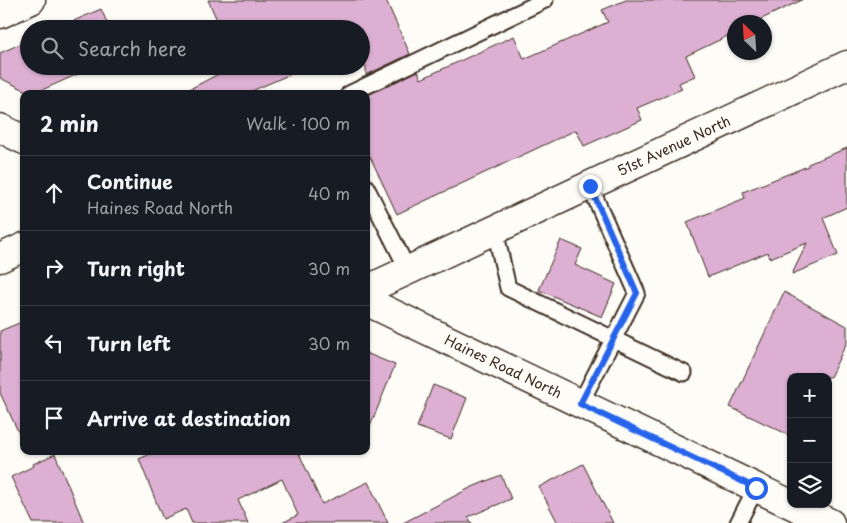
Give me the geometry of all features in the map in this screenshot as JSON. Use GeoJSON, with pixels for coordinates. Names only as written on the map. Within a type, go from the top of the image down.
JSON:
{"type":"FeatureCollection","features":[{"type":"Feature","properties":{"kind":"street"},"geometry":{"type":"LineString","coordinates":[[0,14],[31,0]]}},
{"type":"Feature","properties":{"kind":"street","name":"51st Avenue North"},"geometry":{"type":"LineString","coordinates":[[370,288],[847,66]]}},
{"type":"Feature","properties":{"kind":"street"},"geometry":{"type":"LineString","coordinates":[[0,128],[20,138]]}},
{"type":"Feature","properties":{"kind":"street"},"geometry":{"type":"LineString","coordinates":[[0,258],[20,249]]}},
{"type":"Feature","properties":{"kind":"street","name":"Haines Road North"},"geometry":{"type":"LineString","coordinates":[[370,304],[830,523]]}},
{"type":"Feature","properties":{"kind":"lane"},"geometry":{"type":"LineString","coordinates":[[357,90],[545,0]]}},
{"type":"Feature","properties":{"kind":"lane"},"geometry":{"type":"LineString","coordinates":[[580,404],[637,293],[590,186]]}},
{"type":"Feature","properties":{"kind":"lane"},"geometry":{"type":"LineString","coordinates":[[370,195],[408,270]]}},
{"type":"Feature","properties":{"kind":"lane"},"geometry":{"type":"LineString","coordinates":[[496,230],[508,288],[684,373]]}},
{"type":"Feature","properties":{"kind":"lane"},"geometry":{"type":"LineString","coordinates":[[738,523],[756,488]]}},
{"type":"Feature","properties":{"kind":"building"},"geometry":{"type":"Polygon","coordinates":[[[208,0],[386,0],[410,54],[370,73],[370,20],[217,20],[208,0]]]}},
{"type":"Feature","properties":{"kind":"building"},"geometry":{"type":"Polygon","coordinates":[[[626,0],[802,0],[770,15],[727,15],[727,36],[686,56],[695,76],[679,83],[682,89],[637,108],[642,120],[584,146],[576,130],[397,214],[370,157],[370,94],[418,71],[421,79],[514,36],[524,59],[608,22],[602,10],[626,0]]]}},
{"type":"Feature","properties":{"kind":"building"},"geometry":{"type":"Polygon","coordinates":[[[101,9],[106,20],[76,20],[101,9]]]}},
{"type":"Feature","properties":{"kind":"building"},"geometry":{"type":"Polygon","coordinates":[[[20,44],[20,75],[76,75],[42,90],[25,90],[0,78],[0,53],[20,44]]]}},
{"type":"Feature","properties":{"kind":"building"},"geometry":{"type":"Polygon","coordinates":[[[217,75],[288,75],[254,90],[188,90],[217,75]]]}},
{"type":"Feature","properties":{"kind":"building"},"geometry":{"type":"Polygon","coordinates":[[[847,148],[847,207],[823,218],[838,255],[792,274],[807,243],[770,258],[768,252],[708,277],[687,222],[745,198],[743,192],[847,148]]]}},
{"type":"Feature","properties":{"kind":"building"},"geometry":{"type":"Polygon","coordinates":[[[561,240],[582,249],[575,265],[616,284],[602,317],[539,290],[561,240]]]}},
{"type":"Feature","properties":{"kind":"building"},"geometry":{"type":"Polygon","coordinates":[[[784,292],[847,326],[847,342],[832,373],[787,373],[787,434],[730,407],[784,292]]]}},
{"type":"Feature","properties":{"kind":"building"},"geometry":{"type":"Polygon","coordinates":[[[20,323],[20,436],[0,393],[0,331],[20,323]]]}},
{"type":"Feature","properties":{"kind":"building"},"geometry":{"type":"Polygon","coordinates":[[[370,355],[395,365],[370,427],[370,355]]]}},
{"type":"Feature","properties":{"kind":"building"},"geometry":{"type":"Polygon","coordinates":[[[433,385],[467,398],[451,439],[417,427],[433,385]]]}},
{"type":"Feature","properties":{"kind":"building"},"geometry":{"type":"Polygon","coordinates":[[[55,455],[84,523],[33,523],[11,477],[34,466],[33,464],[55,455]]]}},
{"type":"Feature","properties":{"kind":"building"},"geometry":{"type":"Polygon","coordinates":[[[148,455],[300,455],[322,504],[368,482],[388,523],[282,523],[298,515],[282,479],[238,500],[248,523],[192,523],[186,509],[163,519],[139,459],[148,455]]]}},
{"type":"Feature","properties":{"kind":"building"},"geometry":{"type":"Polygon","coordinates":[[[583,464],[613,523],[558,523],[539,487],[583,464]]]}},
{"type":"Feature","properties":{"kind":"building"},"geometry":{"type":"Polygon","coordinates":[[[501,475],[511,499],[468,517],[472,523],[403,523],[470,488],[501,475]]]}},
{"type":"Feature","properties":{"kind":"route"},"geometry":{"type":"LineString","coordinates":[[590,186],[637,293],[580,404],[756,488]]}}]}
